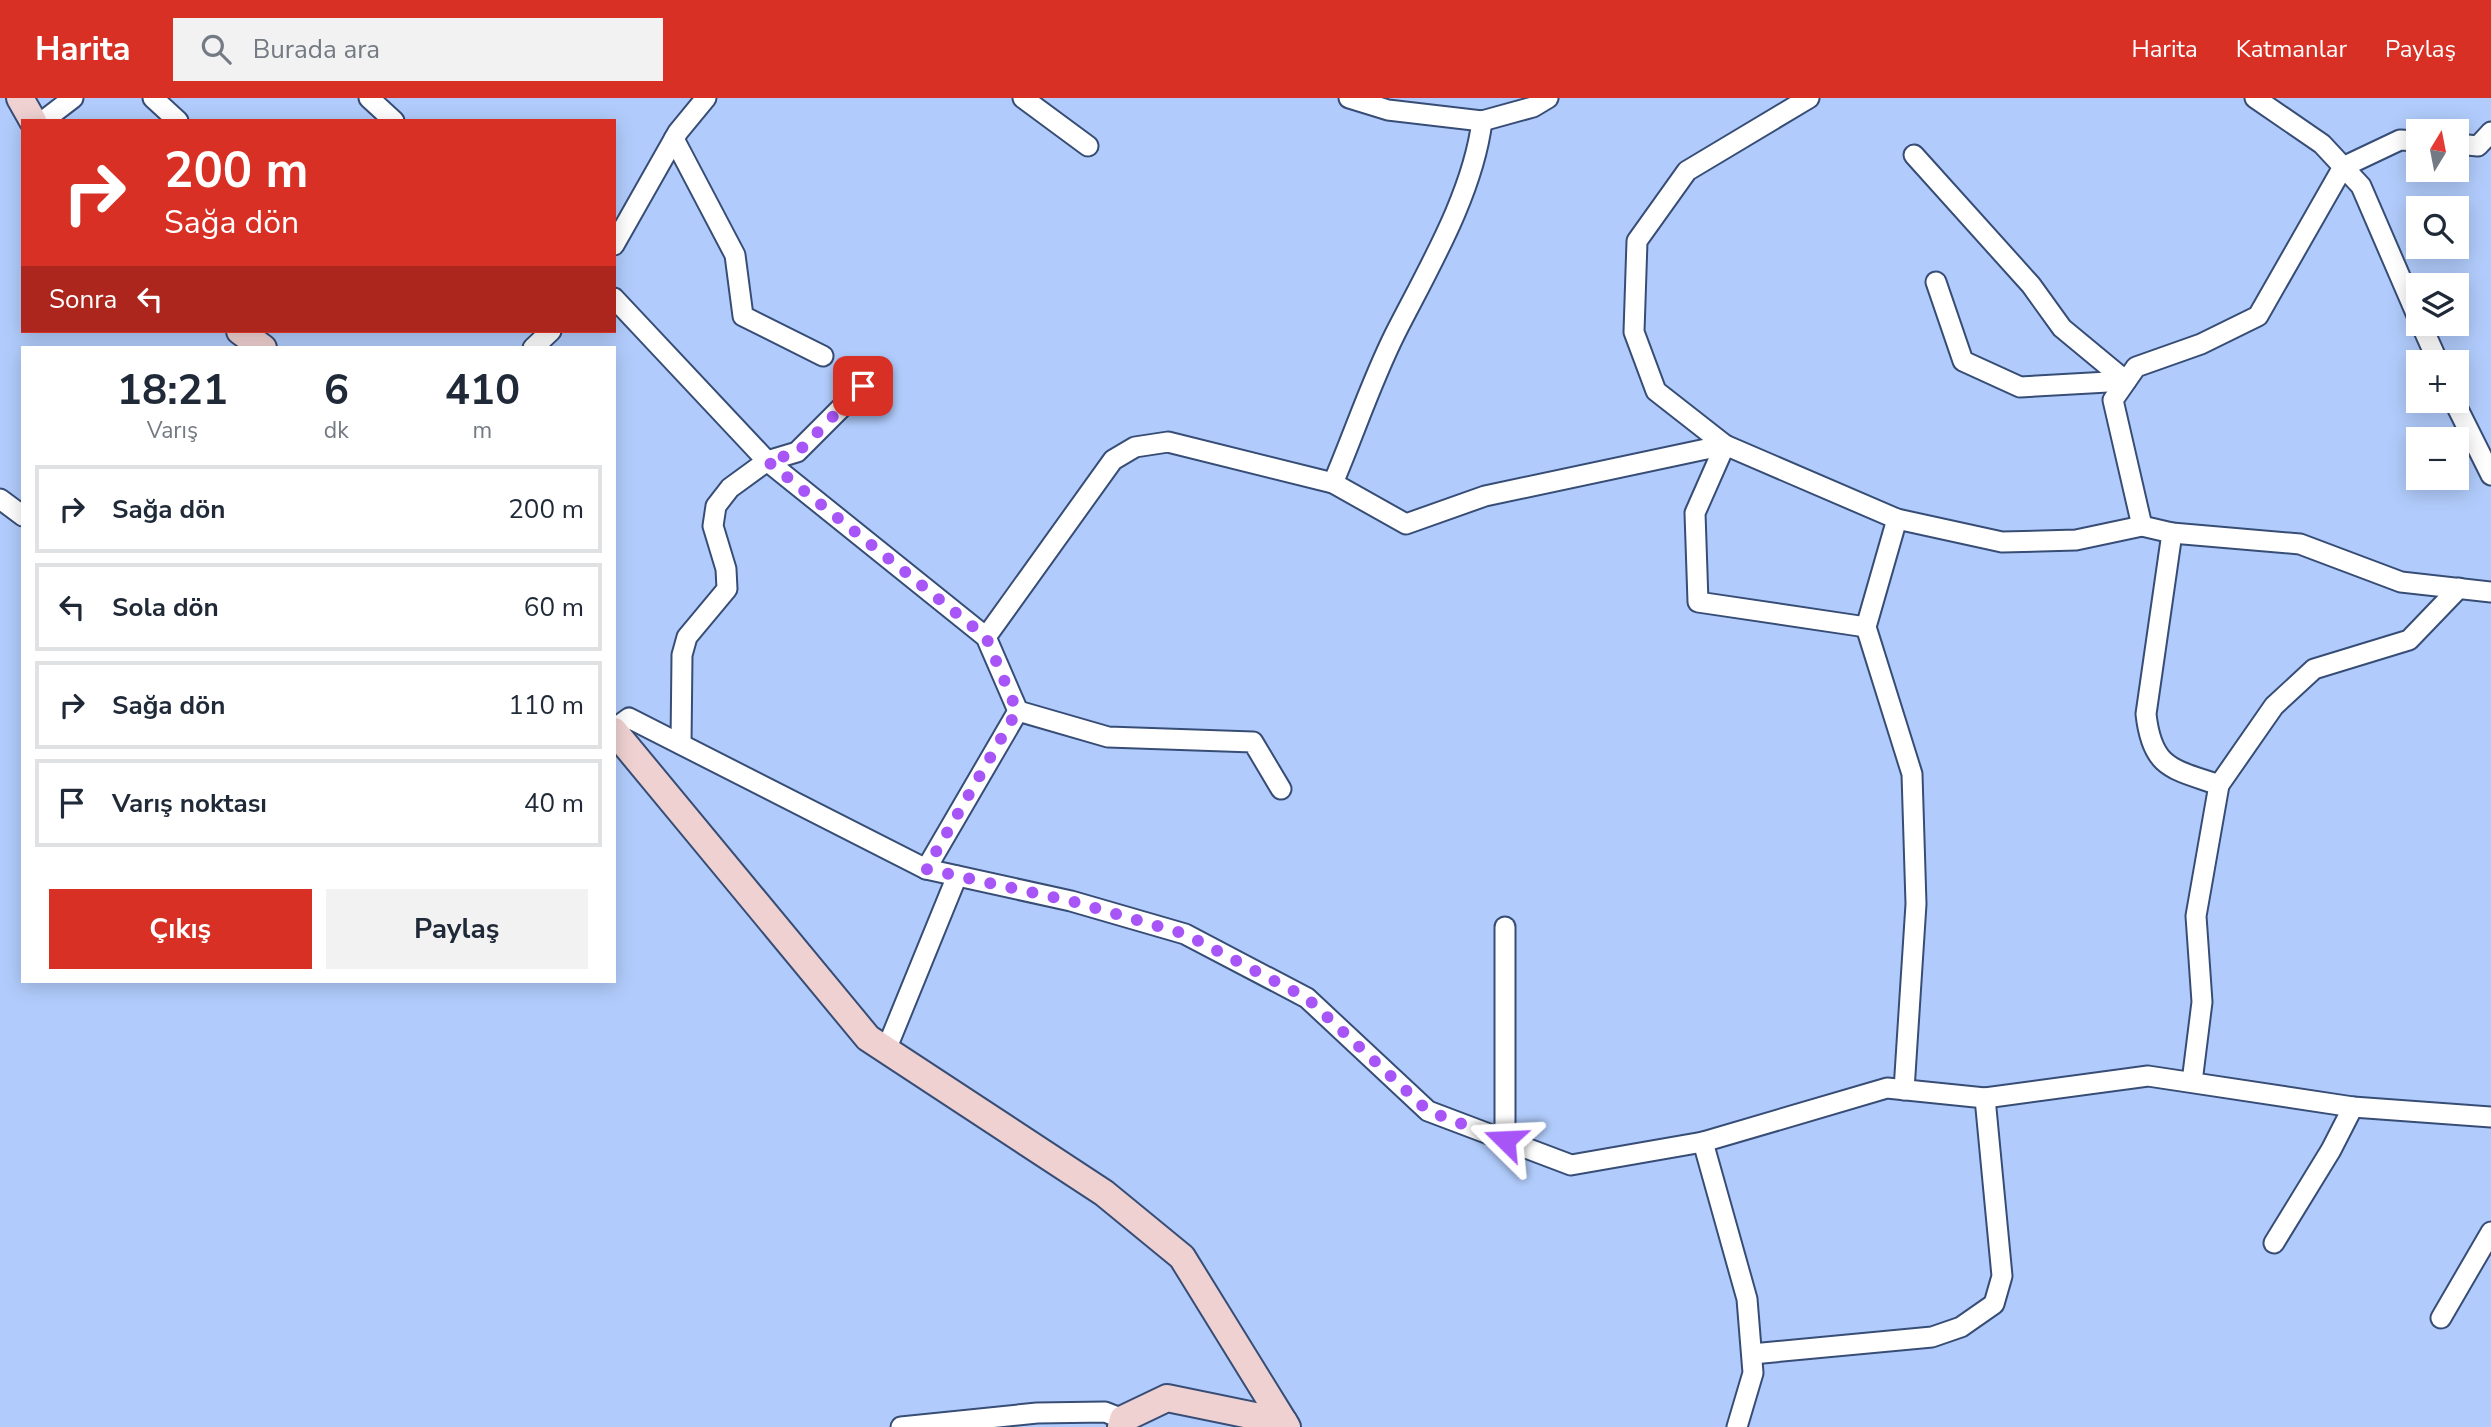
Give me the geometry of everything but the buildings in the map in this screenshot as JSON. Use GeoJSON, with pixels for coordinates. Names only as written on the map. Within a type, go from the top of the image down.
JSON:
{"type":"FeatureCollection","features":[{"type":"Feature","properties":{"kind":"street"},"geometry":{"type":"LineString","coordinates":[[20,98],[32,119]]}},
{"type":"Feature","properties":{"kind":"street"},"geometry":{"type":"LineString","coordinates":[[46,119],[73,98]]}},
{"type":"Feature","properties":{"kind":"street"},"geometry":{"type":"LineString","coordinates":[[153,98],[176,119]]}},
{"type":"Feature","properties":{"kind":"street"},"geometry":{"type":"LineString","coordinates":[[369,98],[392,119]]}},
{"type":"Feature","properties":{"kind":"street"},"geometry":{"type":"LineString","coordinates":[[616,240],[674,139],[706,98]]}},
{"type":"Feature","properties":{"kind":"street"},"geometry":{"type":"LineString","coordinates":[[1023,98],[1088,145]]}},
{"type":"Feature","properties":{"kind":"street"},"geometry":{"type":"LineString","coordinates":[[1349,98],[1388,110],[1482,121],[1533,107],[1548,98]]}},
{"type":"Feature","properties":{"kind":"street"},"geometry":{"type":"LineString","coordinates":[[1808,98],[1687,172],[1637,241],[1634,332],[1656,391],[1725,446],[1897,519],[2002,542],[2076,540],[2142,526],[2172,533],[2300,544],[2401,582],[2491,592]]}},
{"type":"Feature","properties":{"kind":"street"},"geometry":{"type":"LineString","coordinates":[[2255,98],[2322,144],[2361,186],[2406,290]]}},
{"type":"Feature","properties":{"kind":"street"},"geometry":{"type":"LineString","coordinates":[[1333,483],[1394,336],[1424,279],[1471,172],[1479,145],[1482,121]]}},
{"type":"Feature","properties":{"kind":"street"},"geometry":{"type":"LineString","coordinates":[[2469,145],[2477,146],[2491,132]]}},
{"type":"Feature","properties":{"kind":"street"},"geometry":{"type":"LineString","coordinates":[[674,139],[735,255],[743,316],[822,356]]}},
{"type":"Feature","properties":{"kind":"street"},"geometry":{"type":"LineString","coordinates":[[2142,526],[2113,400],[2126,381],[2136,367],[2202,344],[2258,316],[2343,167],[2400,140],[2406,140]]}},
{"type":"Feature","properties":{"kind":"street"},"geometry":{"type":"LineString","coordinates":[[1913,155],[2031,285],[2062,328],[2126,381]]}},
{"type":"Feature","properties":{"kind":"street"},"geometry":{"type":"LineString","coordinates":[[1936,282],[1962,361],[2020,387],[2126,381]]}},
{"type":"Feature","properties":{"kind":"street"},"geometry":{"type":"LineString","coordinates":[[616,300],[767,461],[986,637],[1017,711]]}},
{"type":"Feature","properties":{"kind":"street"},"geometry":{"type":"LineString","coordinates":[[243,333],[260,346]]}},
{"type":"Feature","properties":{"kind":"street"},"geometry":{"type":"LineString","coordinates":[[535,346],[549,333]]}},
{"type":"Feature","properties":{"kind":"street"},"geometry":{"type":"LineString","coordinates":[[681,744],[682,655],[687,637],[727,589],[726,569],[713,526],[716,506],[730,488],[767,461],[797,453],[879,370]]}},
{"type":"Feature","properties":{"kind":"street"},"geometry":{"type":"LineString","coordinates":[[2462,413],[2482,442],[2491,475]]}},
{"type":"Feature","properties":{"kind":"street"},"geometry":{"type":"LineString","coordinates":[[986,637],[1114,460],[1135,447],[1168,442],[1333,483],[1406,524],[1485,496],[1725,446]]}},
{"type":"Feature","properties":{"kind":"street"},"geometry":{"type":"LineString","coordinates":[[1725,446],[1695,513],[1698,602],[1866,626]]}},
{"type":"Feature","properties":{"kind":"street"},"geometry":{"type":"LineString","coordinates":[[0,499],[21,515]]}},
{"type":"Feature","properties":{"kind":"street"},"geometry":{"type":"LineString","coordinates":[[1897,519],[1866,626],[1912,774],[1916,904],[1904,1090]]}},
{"type":"Feature","properties":{"kind":"street"},"geometry":{"type":"LineString","coordinates":[[2172,533],[2146,714],[2149,739],[2168,767],[2219,785]]}},
{"type":"Feature","properties":{"kind":"street"},"geometry":{"type":"LineString","coordinates":[[2192,1082],[2202,1002],[2196,916],[2219,785],[2274,706],[2314,669],[2409,640],[2459,588]]}},
{"type":"Feature","properties":{"kind":"street"},"geometry":{"type":"LineString","coordinates":[[1017,711],[1108,737],[1253,742],[1281,789]]}},
{"type":"Feature","properties":{"kind":"street"},"geometry":{"type":"LineString","coordinates":[[926,869],[1017,711]]}},
{"type":"Feature","properties":{"kind":"street"},"geometry":{"type":"LineString","coordinates":[[616,728],[629,718],[926,869],[1071,901],[1185,934],[1307,998],[1428,1111],[1570,1165],[1703,1142],[1887,1088],[1985,1098],[2148,1076],[2353,1107],[2491,1117]]}},
{"type":"Feature","properties":{"kind":"street"},"geometry":{"type":"LineString","coordinates":[[616,732],[869,1038],[1104,1193],[1182,1257],[1286,1424]]}},
{"type":"Feature","properties":{"kind":"street"},"geometry":{"type":"LineString","coordinates":[[886,1050],[957,876]]}},
{"type":"Feature","properties":{"kind":"street"},"geometry":{"type":"LineString","coordinates":[[1505,928],[1505,1140]]}},
{"type":"Feature","properties":{"kind":"street"},"geometry":{"type":"LineString","coordinates":[[1752,1354],[1932,1337],[1962,1327],[1994,1304],[2002,1276],[1985,1098]]}},
{"type":"Feature","properties":{"kind":"street"},"geometry":{"type":"LineString","coordinates":[[2274,1243],[2331,1150],[2353,1107]]}},
{"type":"Feature","properties":{"kind":"street"},"geometry":{"type":"LineString","coordinates":[[1703,1142],[1747,1299],[1753,1373],[1737,1427]]}},
{"type":"Feature","properties":{"kind":"street"},"geometry":{"type":"LineString","coordinates":[[2441,1318],[2491,1232]]}},
{"type":"Feature","properties":{"kind":"street"},"geometry":{"type":"LineString","coordinates":[[901,1427],[1037,1413],[1105,1412],[1122,1423],[1167,1398],[1286,1424]]}},
{"type":"Feature","properties":{"kind":"route"},"geometry":{"type":"LineString","coordinates":[[863,386],[797,453],[767,461],[986,637],[1017,711],[926,869],[1071,901],[1185,934],[1307,998],[1428,1111],[1505,1140]]}}]}
